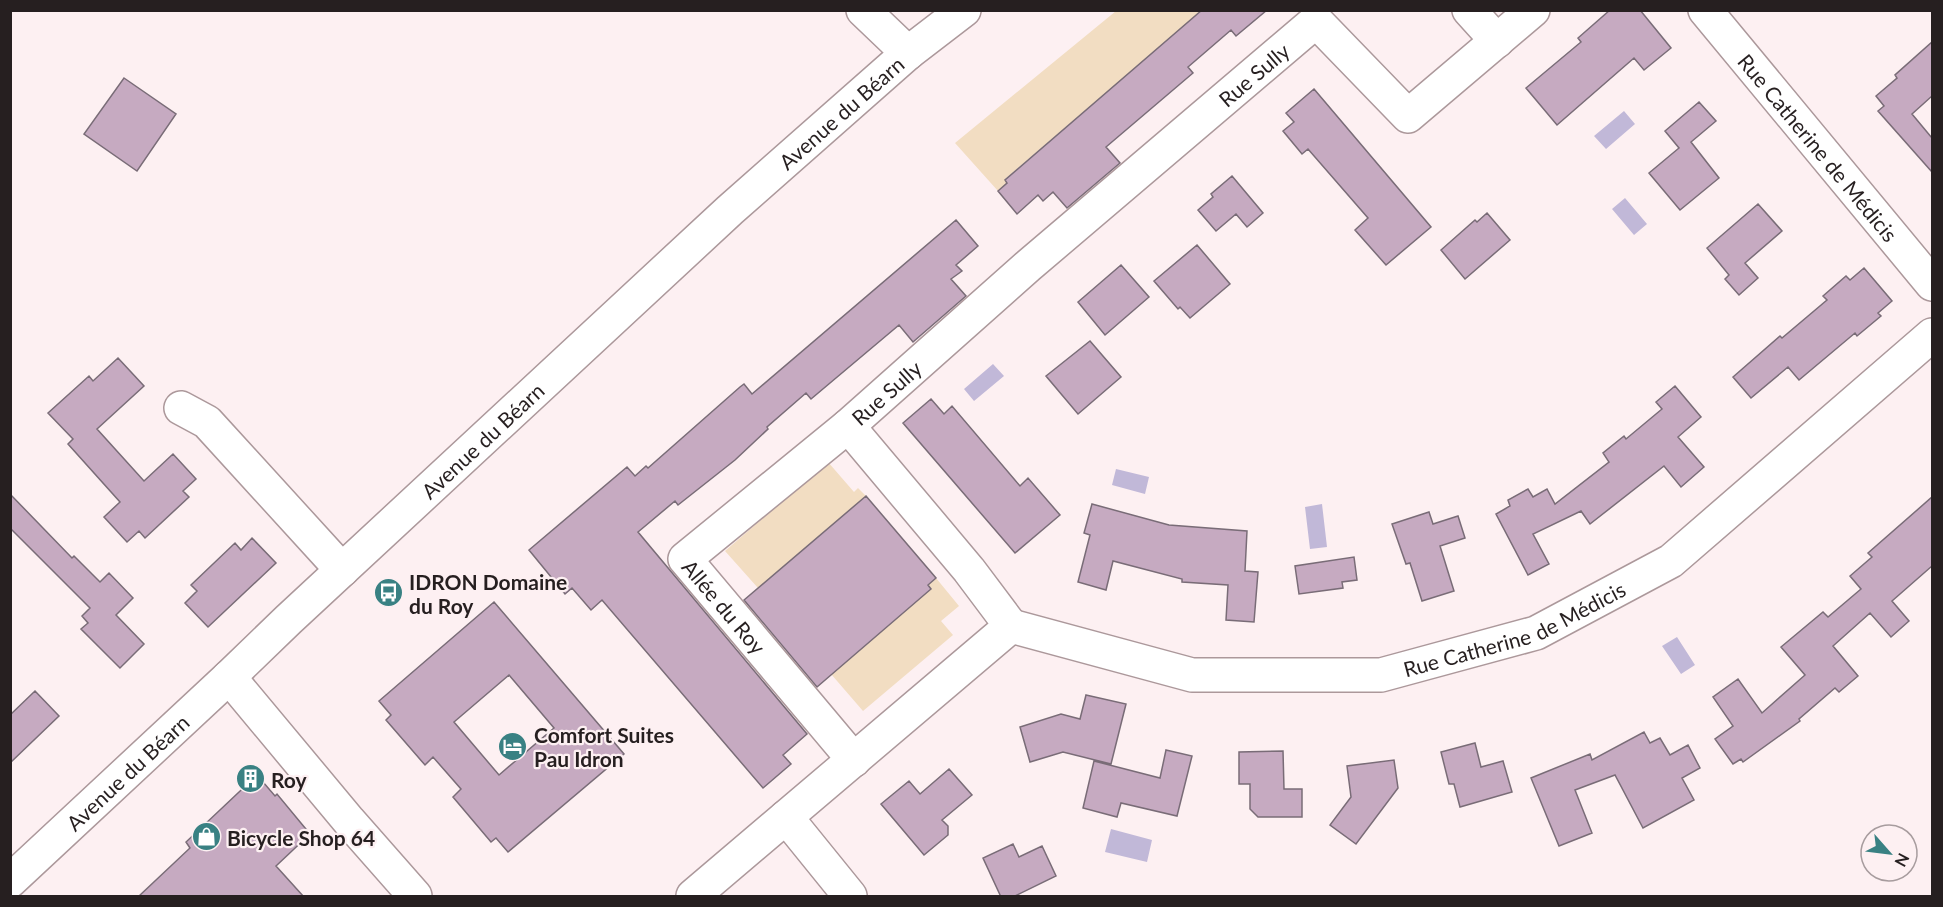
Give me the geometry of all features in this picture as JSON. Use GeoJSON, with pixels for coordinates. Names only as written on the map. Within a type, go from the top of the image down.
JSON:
{"type":"FeatureCollection","features":[{"type":"Feature","properties":{"kind":"street"},"geometry":{"type":"LineString","coordinates":[[863,10],[908,54]]}},
{"type":"Feature","properties":{"kind":"street","name":"Avenue du Béarn"},"geometry":{"type":"LineString","coordinates":[[10,881],[730,210],[908,54],[964,10]]}},
{"type":"Feature","properties":{"kind":"street"},"geometry":{"type":"LineString","coordinates":[[1469,10],[1497,41]]}},
{"type":"Feature","properties":{"kind":"street","name":"Rue Sully"},"geometry":{"type":"LineString","coordinates":[[1011,626],[969,570],[848,426],[1028,266],[1322,16],[1408,116],[1533,10]]}},
{"type":"Feature","properties":{"kind":"street","name":"Rue Catherine de Médicis"},"geometry":{"type":"LineString","coordinates":[[1705,10],[1932,284]]}},
{"type":"Feature","properties":{"kind":"street","name":"Rue Catherine de Médicis"},"geometry":{"type":"LineString","coordinates":[[1011,626],[1192,675],[1381,675],[1536,633],[1671,561],[1932,335]]}},
{"type":"Feature","properties":{"kind":"street"},"geometry":{"type":"LineString","coordinates":[[181,408],[207,422],[342,570]]}},
{"type":"Feature","properties":{"kind":"street","name":"Allée du Roy"},"geometry":{"type":"LineString","coordinates":[[848,426],[685,559],[854,760]]}},
{"type":"Feature","properties":{"kind":"street"},"geometry":{"type":"LineString","coordinates":[[693,897],[1011,626]]}},
{"type":"Feature","properties":{"kind":"street"},"geometry":{"type":"LineString","coordinates":[[230,677],[415,897]]}},
{"type":"Feature","properties":{"kind":"street"},"geometry":{"type":"LineString","coordinates":[[786,818],[850,897]]}},
{"type":"Feature","properties":{"kind":"shaded area"},"geometry":{"type":"Polygon","coordinates":[[[1116,11],[1202,11],[1005,179],[1007,183],[998,191],[955,143],[1116,11]]]}},
{"type":"Feature","properties":{"kind":"shaded area"},"geometry":{"type":"Polygon","coordinates":[[[1624,111],[1635,124],[1606,149],[1594,136],[1624,111]]]}},
{"type":"Feature","properties":{"kind":"shaded area"},"geometry":{"type":"Polygon","coordinates":[[[1625,198],[1647,224],[1634,235],[1612,209],[1625,198]]]}},
{"type":"Feature","properties":{"kind":"shaded area"},"geometry":{"type":"Polygon","coordinates":[[[993,364],[1004,376],[974,401],[964,389],[993,364]]]}},
{"type":"Feature","properties":{"kind":"shaded area"},"geometry":{"type":"Polygon","coordinates":[[[828,462],[854,492],[858,488],[866,496],[758,588],[725,551],[828,462]]]}},
{"type":"Feature","properties":{"kind":"shaded area"},"geometry":{"type":"Polygon","coordinates":[[[1116,469],[1149,477],[1145,494],[1112,485],[1116,469]]]}},
{"type":"Feature","properties":{"kind":"shaded area"},"geometry":{"type":"Polygon","coordinates":[[[1322,504],[1327,547],[1310,549],[1305,507],[1322,504]]]}},
{"type":"Feature","properties":{"kind":"shaded area"},"geometry":{"type":"Polygon","coordinates":[[[936,578],[959,606],[941,621],[953,635],[863,711],[831,674],[931,589],[928,585],[936,578]]]}},
{"type":"Feature","properties":{"kind":"shaded area"},"geometry":{"type":"Polygon","coordinates":[[[1677,637],[1695,665],[1681,674],[1662,646],[1677,637]]]}},
{"type":"Feature","properties":{"kind":"shaded area"},"geometry":{"type":"Polygon","coordinates":[[[1111,829],[1152,840],[1147,862],[1105,852],[1111,829]]]}},
{"type":"Feature","properties":{"kind":"building"},"geometry":{"type":"Polygon","coordinates":[[[1202,10],[1267,10],[1236,36],[1231,30],[1188,67],[1193,73],[1106,147],[1120,163],[1067,208],[1053,192],[1043,201],[1038,195],[1017,214],[998,191],[1007,183],[1005,180],[1202,10]]]}},
{"type":"Feature","properties":{"kind":"building"},"geometry":{"type":"Polygon","coordinates":[[[1610,10],[1640,10],[1671,48],[1644,70],[1634,58],[1557,125],[1526,88],[1581,42],[1578,38],[1610,10]]]}},
{"type":"Feature","properties":{"kind":"building"},"geometry":{"type":"Polygon","coordinates":[[[1932,42],[1932,96],[1912,114],[1932,138],[1932,172],[1878,111],[1884,106],[1876,96],[1897,78],[1895,75],[1932,42]]]}},
{"type":"Feature","properties":{"kind":"building"},"geometry":{"type":"Polygon","coordinates":[[[124,78],[176,114],[137,171],[84,134],[124,78]]]}},
{"type":"Feature","properties":{"kind":"building"},"geometry":{"type":"Polygon","coordinates":[[[1314,89],[1431,227],[1386,265],[1355,230],[1368,218],[1308,149],[1302,154],[1283,131],[1294,122],[1286,113],[1314,89]]]}},
{"type":"Feature","properties":{"kind":"building"},"geometry":{"type":"Polygon","coordinates":[[[1699,102],[1716,121],[1691,142],[1719,178],[1680,210],[1649,173],[1679,148],[1665,131],[1699,102]]]}},
{"type":"Feature","properties":{"kind":"building"},"geometry":{"type":"Polygon","coordinates":[[[1232,176],[1263,213],[1247,227],[1236,214],[1216,231],[1198,210],[1213,197],[1211,194],[1232,176]]]}},
{"type":"Feature","properties":{"kind":"building"},"geometry":{"type":"Polygon","coordinates":[[[1758,204],[1782,231],[1745,263],[1758,278],[1739,295],[1725,279],[1729,275],[1707,248],[1758,204]]]}},
{"type":"Feature","properties":{"kind":"building"},"geometry":{"type":"Polygon","coordinates":[[[1487,213],[1510,240],[1465,279],[1441,250],[1475,220],[1477,222],[1487,213]]]}},
{"type":"Feature","properties":{"kind":"building"},"geometry":{"type":"Polygon","coordinates":[[[956,220],[978,246],[956,265],[962,271],[951,279],[966,296],[913,342],[899,325],[811,399],[806,393],[767,427],[768,429],[735,460],[678,505],[675,501],[638,532],[807,734],[783,755],[791,764],[763,788],[602,600],[591,610],[572,588],[565,594],[529,550],[627,467],[635,476],[646,466],[648,468],[744,384],[752,394],[956,220]]]}},
{"type":"Feature","properties":{"kind":"building"},"geometry":{"type":"Polygon","coordinates":[[[1197,245],[1230,284],[1190,318],[1180,307],[1178,309],[1154,281],[1197,245]]]}},
{"type":"Feature","properties":{"kind":"building"},"geometry":{"type":"Polygon","coordinates":[[[1121,265],[1149,297],[1105,335],[1078,302],[1121,265]]]}},
{"type":"Feature","properties":{"kind":"building"},"geometry":{"type":"Polygon","coordinates":[[[1864,268],[1892,301],[1878,313],[1881,316],[1857,336],[1855,333],[1799,380],[1788,367],[1751,398],[1733,377],[1780,336],[1782,338],[1827,300],[1823,296],[1846,276],[1850,280],[1864,268]]]}},
{"type":"Feature","properties":{"kind":"building"},"geometry":{"type":"Polygon","coordinates":[[[1090,341],[1121,377],[1078,414],[1046,376],[1090,341]]]}},
{"type":"Feature","properties":{"kind":"building"},"geometry":{"type":"Polygon","coordinates":[[[118,358],[144,386],[97,429],[144,481],[173,454],[196,479],[183,491],[189,497],[145,538],[139,531],[127,542],[104,517],[120,502],[68,444],[73,439],[48,413],[89,376],[93,381],[118,358]]]}},
{"type":"Feature","properties":{"kind":"building"},"geometry":{"type":"Polygon","coordinates":[[[1675,386],[1701,417],[1678,437],[1704,467],[1681,487],[1664,466],[1590,524],[1581,511],[1533,534],[1549,564],[1528,575],[1496,514],[1510,506],[1508,500],[1528,489],[1533,497],[1547,489],[1555,504],[1609,462],[1603,453],[1624,436],[1626,439],[1662,409],[1656,402],[1675,386]]]}},
{"type":"Feature","properties":{"kind":"building"},"geometry":{"type":"Polygon","coordinates":[[[931,399],[944,414],[952,406],[1020,486],[1028,478],[1060,515],[1015,553],[903,423],[931,399]]]}},
{"type":"Feature","properties":{"kind":"building"},"geometry":{"type":"Polygon","coordinates":[[[10,494],[72,558],[74,556],[100,582],[109,573],[133,598],[116,615],[144,644],[120,668],[81,629],[88,623],[82,616],[90,608],[10,528],[10,494]]]}},
{"type":"Feature","properties":{"kind":"building"},"geometry":{"type":"Polygon","coordinates":[[[866,496],[936,578],[928,585],[931,589],[817,687],[744,600],[866,496]]]}},
{"type":"Feature","properties":{"kind":"building"},"geometry":{"type":"Polygon","coordinates":[[[1932,497],[1932,566],[1892,601],[1909,621],[1891,637],[1870,613],[1833,646],[1858,676],[1839,692],[1835,688],[1799,719],[1800,721],[1743,762],[1741,759],[1733,764],[1715,739],[1733,726],[1713,697],[1738,679],[1762,713],[1805,675],[1781,647],[1823,612],[1828,617],[1861,589],[1850,576],[1872,557],[1868,553],[1932,497]]]}},
{"type":"Feature","properties":{"kind":"building"},"geometry":{"type":"Polygon","coordinates":[[[1092,504],[1169,525],[1247,531],[1245,571],[1258,572],[1254,622],[1226,620],[1228,585],[1182,582],[1182,579],[1113,561],[1106,590],[1078,582],[1090,535],[1084,533],[1092,504]]]}},
{"type":"Feature","properties":{"kind":"building"},"geometry":{"type":"Polygon","coordinates":[[[1429,512],[1433,524],[1458,516],[1465,538],[1440,546],[1454,591],[1422,601],[1410,563],[1406,564],[1392,524],[1429,512]]]}},
{"type":"Feature","properties":{"kind":"building"},"geometry":{"type":"Polygon","coordinates":[[[252,538],[276,563],[208,627],[185,603],[197,591],[191,585],[235,543],[241,550],[252,538]]]}},
{"type":"Feature","properties":{"kind":"building"},"geometry":{"type":"Polygon","coordinates":[[[1354,557],[1357,580],[1342,582],[1343,588],[1299,594],[1295,566],[1354,557]]]}},
{"type":"Feature","properties":{"kind":"building"},"geometry":{"type":"Polygon","coordinates":[[[494,602],[624,754],[508,852],[496,838],[491,842],[453,797],[461,789],[433,757],[425,765],[386,720],[391,715],[379,701],[494,602]],[[509,675],[454,722],[499,775],[554,728],[509,675]]]}},
{"type":"Feature","properties":{"kind":"building"},"geometry":{"type":"Polygon","coordinates":[[[35,691],[59,716],[10,763],[10,715],[35,691]]]}},
{"type":"Feature","properties":{"kind":"building"},"geometry":{"type":"Polygon","coordinates":[[[1086,695],[1126,704],[1111,764],[1063,752],[1030,762],[1020,727],[1061,714],[1080,719],[1086,695]]]}},
{"type":"Feature","properties":{"kind":"building"},"geometry":{"type":"Polygon","coordinates":[[[1644,732],[1650,743],[1660,738],[1670,755],[1688,745],[1700,768],[1682,778],[1694,800],[1643,828],[1615,775],[1575,790],[1592,833],[1559,846],[1531,778],[1590,754],[1592,760],[1644,732]]]}},
{"type":"Feature","properties":{"kind":"building"},"geometry":{"type":"Polygon","coordinates":[[[1475,743],[1481,767],[1503,761],[1512,792],[1460,807],[1454,784],[1449,784],[1441,752],[1475,743]]]}},
{"type":"Feature","properties":{"kind":"building"},"geometry":{"type":"Polygon","coordinates":[[[1166,750],[1192,756],[1177,816],[1121,803],[1117,817],[1083,808],[1094,761],[1160,778],[1166,750]]]}},
{"type":"Feature","properties":{"kind":"building"},"geometry":{"type":"Polygon","coordinates":[[[1283,751],[1284,789],[1302,789],[1302,817],[1258,817],[1250,809],[1250,784],[1239,784],[1239,752],[1283,751]]]}},
{"type":"Feature","properties":{"kind":"building"},"geometry":{"type":"Polygon","coordinates":[[[1394,760],[1398,788],[1356,844],[1330,825],[1351,797],[1347,766],[1394,760]]]}},
{"type":"Feature","properties":{"kind":"building"},"geometry":{"type":"Polygon","coordinates":[[[949,769],[972,795],[942,820],[948,826],[948,835],[924,855],[881,804],[909,781],[920,794],[949,769]]]}},
{"type":"Feature","properties":{"kind":"building"},"geometry":{"type":"Polygon","coordinates":[[[257,775],[275,796],[277,794],[310,834],[276,866],[304,897],[138,897],[190,848],[186,842],[257,775]]]}},
{"type":"Feature","properties":{"kind":"building"},"geometry":{"type":"Polygon","coordinates":[[[1013,844],[1019,857],[1042,846],[1056,876],[1013,897],[1001,897],[983,858],[1013,844]]]}},
{"type":"Feature","properties":{"kind":"place","name":"IDRON Domaine du Roy"},"geometry":{"type":"Point","coordinates":[388,593]}},
{"type":"Feature","properties":{"kind":"place","name":"Comfort Suites Pau Idron"},"geometry":{"type":"Point","coordinates":[513,746]}},
{"type":"Feature","properties":{"kind":"place","name":"Roy"},"geometry":{"type":"Point","coordinates":[250,779]}},
{"type":"Feature","properties":{"kind":"place","name":"Bicycle Shop 64"},"geometry":{"type":"Point","coordinates":[206,837]}}]}
